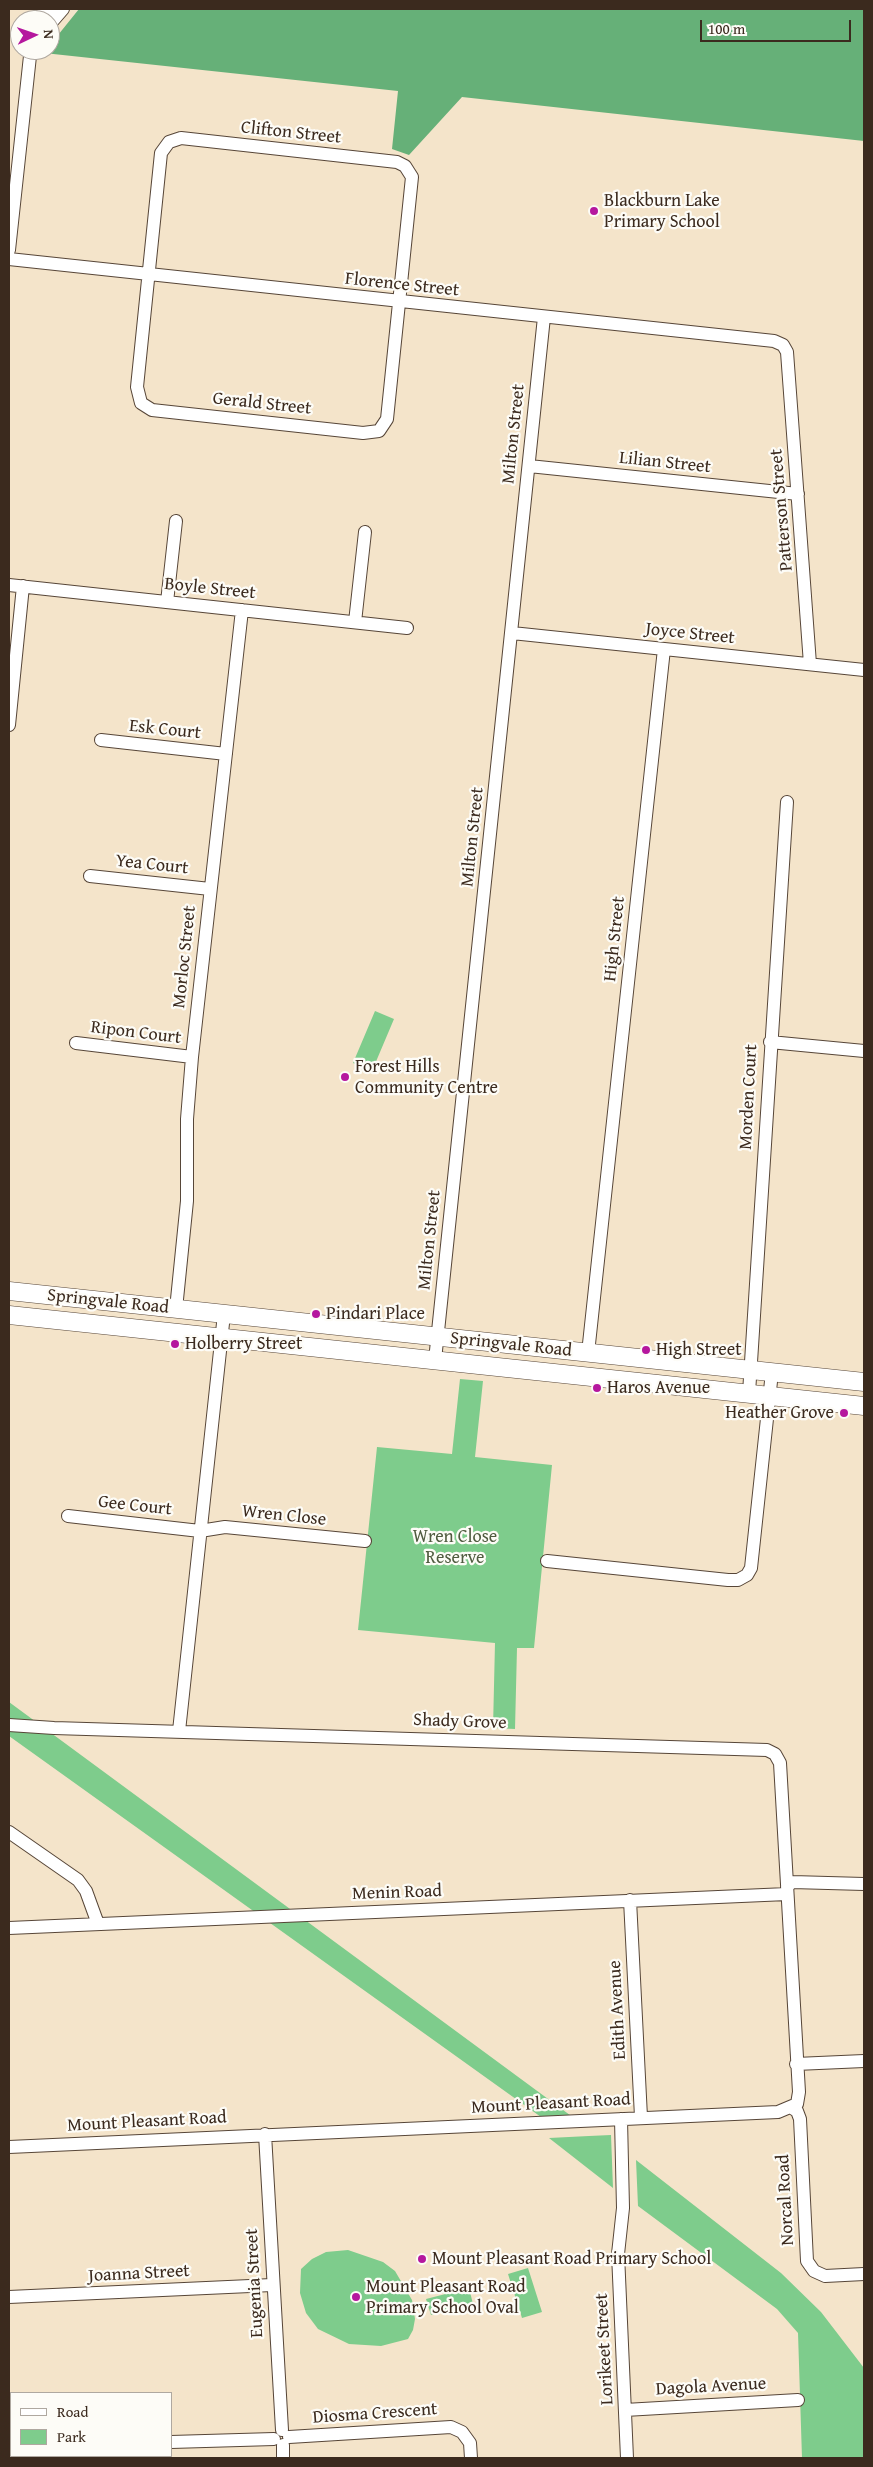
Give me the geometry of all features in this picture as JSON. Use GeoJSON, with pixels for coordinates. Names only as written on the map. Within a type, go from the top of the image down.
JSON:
{"type":"FeatureCollection","features":[{"type":"Feature","properties":{"kind":"highway","name":"Springvale Road"},"geometry":{"type":"LineString","coordinates":[[9,1291],[864,1382]]}},
{"type":"Feature","properties":{"kind":"highway","name":"Springvale Road"},"geometry":{"type":"LineString","coordinates":[[9,1315],[864,1406]]}},
{"type":"Feature","properties":{"kind":"street"},"geometry":{"type":"LineString","coordinates":[[9,250],[30,60]]}},
{"type":"Feature","properties":{"kind":"street","name":"Clifton Street"},"geometry":{"type":"LineString","coordinates":[[149,275],[161,152],[169,142],[181,138],[201,140],[396,162],[405,166],[412,177],[400,302]]}},
{"type":"Feature","properties":{"kind":"street","name":"Florence Street"},"geometry":{"type":"LineString","coordinates":[[9,259],[774,341],[783,346],[787,352]]}},
{"type":"Feature","properties":{"kind":"street","name":"Gerald Street"},"geometry":{"type":"LineString","coordinates":[[149,275],[137,387],[141,403],[152,410],[353,432],[379,431],[387,419],[400,302]]}},
{"type":"Feature","properties":{"kind":"street","name":"Milton Street"},"geometry":{"type":"LineString","coordinates":[[435,1360],[544,317]]}},
{"type":"Feature","properties":{"kind":"street","name":"Patterson Street"},"geometry":{"type":"LineString","coordinates":[[787,352],[810,664]]}},
{"type":"Feature","properties":{"kind":"street","name":"Lilian Street"},"geometry":{"type":"LineString","coordinates":[[529,466],[798,494]]}},
{"type":"Feature","properties":{"kind":"street"},"geometry":{"type":"LineString","coordinates":[[167,602],[176,521]]}},
{"type":"Feature","properties":{"kind":"street"},"geometry":{"type":"LineString","coordinates":[[355,622],[366,532]]}},
{"type":"Feature","properties":{"kind":"street","name":"Boyle Street"},"geometry":{"type":"LineString","coordinates":[[9,585],[407,628]]}},
{"type":"Feature","properties":{"kind":"street"},"geometry":{"type":"LineString","coordinates":[[9,724],[23,586]]}},
{"type":"Feature","properties":{"kind":"street","name":"Morloc Street"},"geometry":{"type":"LineString","coordinates":[[176,1309],[188,1201],[186,1119],[242,610]]}},
{"type":"Feature","properties":{"kind":"street","name":"Joyce Street"},"geometry":{"type":"LineString","coordinates":[[512,633],[864,670]]}},
{"type":"Feature","properties":{"kind":"street","name":"High Street"},"geometry":{"type":"LineString","coordinates":[[588,1353],[664,649]]}},
{"type":"Feature","properties":{"kind":"street","name":"Esk Court"},"geometry":{"type":"LineString","coordinates":[[101,740],[226,754]]}},
{"type":"Feature","properties":{"kind":"street","name":"Morden Court"},"geometry":{"type":"LineString","coordinates":[[749,1393],[770,1042],[787,802]]}},
{"type":"Feature","properties":{"kind":"street","name":"Yea Court"},"geometry":{"type":"LineString","coordinates":[[90,876],[210,889]]}},
{"type":"Feature","properties":{"kind":"street"},"geometry":{"type":"LineString","coordinates":[[770,1042],[864,1052]]}},
{"type":"Feature","properties":{"kind":"street","name":"Ripon Court"},"geometry":{"type":"LineString","coordinates":[[76,1043],[192,1057]]}},
{"type":"Feature","properties":{"kind":"street"},"geometry":{"type":"LineString","coordinates":[[179,1731],[224,1314]]}},
{"type":"Feature","properties":{"kind":"street"},"geometry":{"type":"LineString","coordinates":[[547,1561],[728,1580],[738,1580],[747,1575],[751,1568],[772,1372]]}},
{"type":"Feature","properties":{"kind":"street","name":"Gee Court"},"geometry":{"type":"LineString","coordinates":[[68,1516],[200,1531]]}},
{"type":"Feature","properties":{"kind":"street","name":"Wren Close"},"geometry":{"type":"LineString","coordinates":[[200,1531],[225,1527],[365,1541]]}},
{"type":"Feature","properties":{"kind":"street","name":"Shady Grove"},"geometry":{"type":"LineString","coordinates":[[9,1725],[767,1750],[775,1754],[780,1763],[787,1890]]}},
{"type":"Feature","properties":{"kind":"street"},"geometry":{"type":"LineString","coordinates":[[9,1832],[78,1880],[86,1892],[98,1924]]}},
{"type":"Feature","properties":{"kind":"street"},"geometry":{"type":"LineString","coordinates":[[792,2108],[797,2104],[799,2092],[787,1890],[792,1882],[864,1884]]}},
{"type":"Feature","properties":{"kind":"street","name":"Menin Road"},"geometry":{"type":"LineString","coordinates":[[9,1928],[630,1900],[787,1890]]}},
{"type":"Feature","properties":{"kind":"street","name":"Edith Avenue"},"geometry":{"type":"LineString","coordinates":[[630,1900],[641,2117]]}},
{"type":"Feature","properties":{"kind":"street"},"geometry":{"type":"LineString","coordinates":[[796,2064],[864,2061]]}},
{"type":"Feature","properties":{"kind":"street","name":"Mount Pleasant Road"},"geometry":{"type":"LineString","coordinates":[[9,2147],[778,2112],[792,2108]]}},
{"type":"Feature","properties":{"kind":"street","name":"Norcal Road"},"geometry":{"type":"LineString","coordinates":[[792,2108],[797,2111],[800,2119],[807,2261],[814,2271],[825,2276],[864,2274]]}},
{"type":"Feature","properties":{"kind":"street","name":"Lorikeet Street"},"geometry":{"type":"LineString","coordinates":[[621,2119],[623,2208],[618,2254],[627,2458]]}},
{"type":"Feature","properties":{"kind":"street","name":"Eugenia Street"},"geometry":{"type":"LineString","coordinates":[[265,2134],[283,2458]]}},
{"type":"Feature","properties":{"kind":"street","name":"Joanna Street"},"geometry":{"type":"LineString","coordinates":[[9,2297],[272,2285]]}},
{"type":"Feature","properties":{"kind":"street","name":"Dagola Avenue"},"geometry":{"type":"LineString","coordinates":[[625,2410],[798,2400]]}},
{"type":"Feature","properties":{"kind":"street","name":"Diosma Crescent"},"geometry":{"type":"LineString","coordinates":[[172,2442],[282,2438],[451,2427],[462,2432],[470,2443],[471,2458]]}},
{"type":"Feature","properties":{"kind":"green space"},"geometry":{"type":"Polygon","coordinates":[[[79,9],[864,9],[864,141],[462,97],[409,155],[392,149],[398,91],[60,55],[60,33],[79,9]]]}},
{"type":"Feature","properties":{"kind":"green space"},"geometry":{"type":"Polygon","coordinates":[[[375,1011],[394,1019],[372,1071],[353,1063],[375,1011]]]}},
{"type":"Feature","properties":{"kind":"green space","name":"Wren Close Reserve"},"geometry":{"type":"Polygon","coordinates":[[[460,1379],[483,1381],[475,1457],[552,1465],[534,1648],[517,1648],[515,1729],[493,1728],[495,1643],[358,1630],[377,1447],[452,1454],[460,1379]]]}},
{"type":"Feature","properties":{"kind":"green space"},"geometry":{"type":"Polygon","coordinates":[[[9,1702],[578,2121],[541,2117],[9,1736],[9,1702]]]}},
{"type":"Feature","properties":{"kind":"green space"},"geometry":{"type":"Polygon","coordinates":[[[611,2135],[613,2188],[549,2138],[589,2136],[611,2135]]]}},
{"type":"Feature","properties":{"kind":"green space"},"geometry":{"type":"Polygon","coordinates":[[[636,2160],[781,2273],[821,2312],[864,2368],[864,2458],[802,2458],[798,2333],[777,2309],[638,2206],[636,2160]]]}},
{"type":"Feature","properties":{"kind":"green space","name":"Mount Pleasant Road Primary School Oval"},"geometry":{"type":"Polygon","coordinates":[[[348,2250],[383,2262],[395,2271],[412,2300],[415,2319],[413,2330],[408,2339],[381,2346],[349,2344],[318,2329],[306,2313],[300,2293],[301,2269],[312,2259],[326,2252],[348,2250]]]}},
{"type":"Feature","properties":{"kind":"green space"},"geometry":{"type":"Polygon","coordinates":[[[528,2268],[542,2312],[522,2318],[508,2274],[528,2268]]]}},
{"type":"Feature","properties":{"kind":"green space"},"geometry":{"type":"Polygon","coordinates":[[[469,2288],[473,2304],[431,2315],[426,2299],[469,2288]]]}},
{"type":"Feature","properties":{"kind":"place","name":"Blackburn Lake Primary School"},"geometry":{"type":"Point","coordinates":[594,211]}},
{"type":"Feature","properties":{"kind":"place","name":"Forest Hills Community Centre"},"geometry":{"type":"Point","coordinates":[345,1077]}},
{"type":"Feature","properties":{"kind":"place","name":"Pindari Place"},"geometry":{"type":"Point","coordinates":[316,1314]}},
{"type":"Feature","properties":{"kind":"place","name":"Holberry Street"},"geometry":{"type":"Point","coordinates":[175,1344]}},
{"type":"Feature","properties":{"kind":"place","name":"High Street"},"geometry":{"type":"Point","coordinates":[646,1350]}},
{"type":"Feature","properties":{"kind":"place","name":"Haros Avenue"},"geometry":{"type":"Point","coordinates":[597,1388]}},
{"type":"Feature","properties":{"kind":"place","name":"Heather Grove"},"geometry":{"type":"Point","coordinates":[844,1413]}},
{"type":"Feature","properties":{"kind":"place","name":"Mount Pleasant Road Primary School"},"geometry":{"type":"Point","coordinates":[422,2259]}},
{"type":"Feature","properties":{"kind":"place","name":"Mount Pleasant Road Primary School Oval"},"geometry":{"type":"Point","coordinates":[356,2297]}}]}
